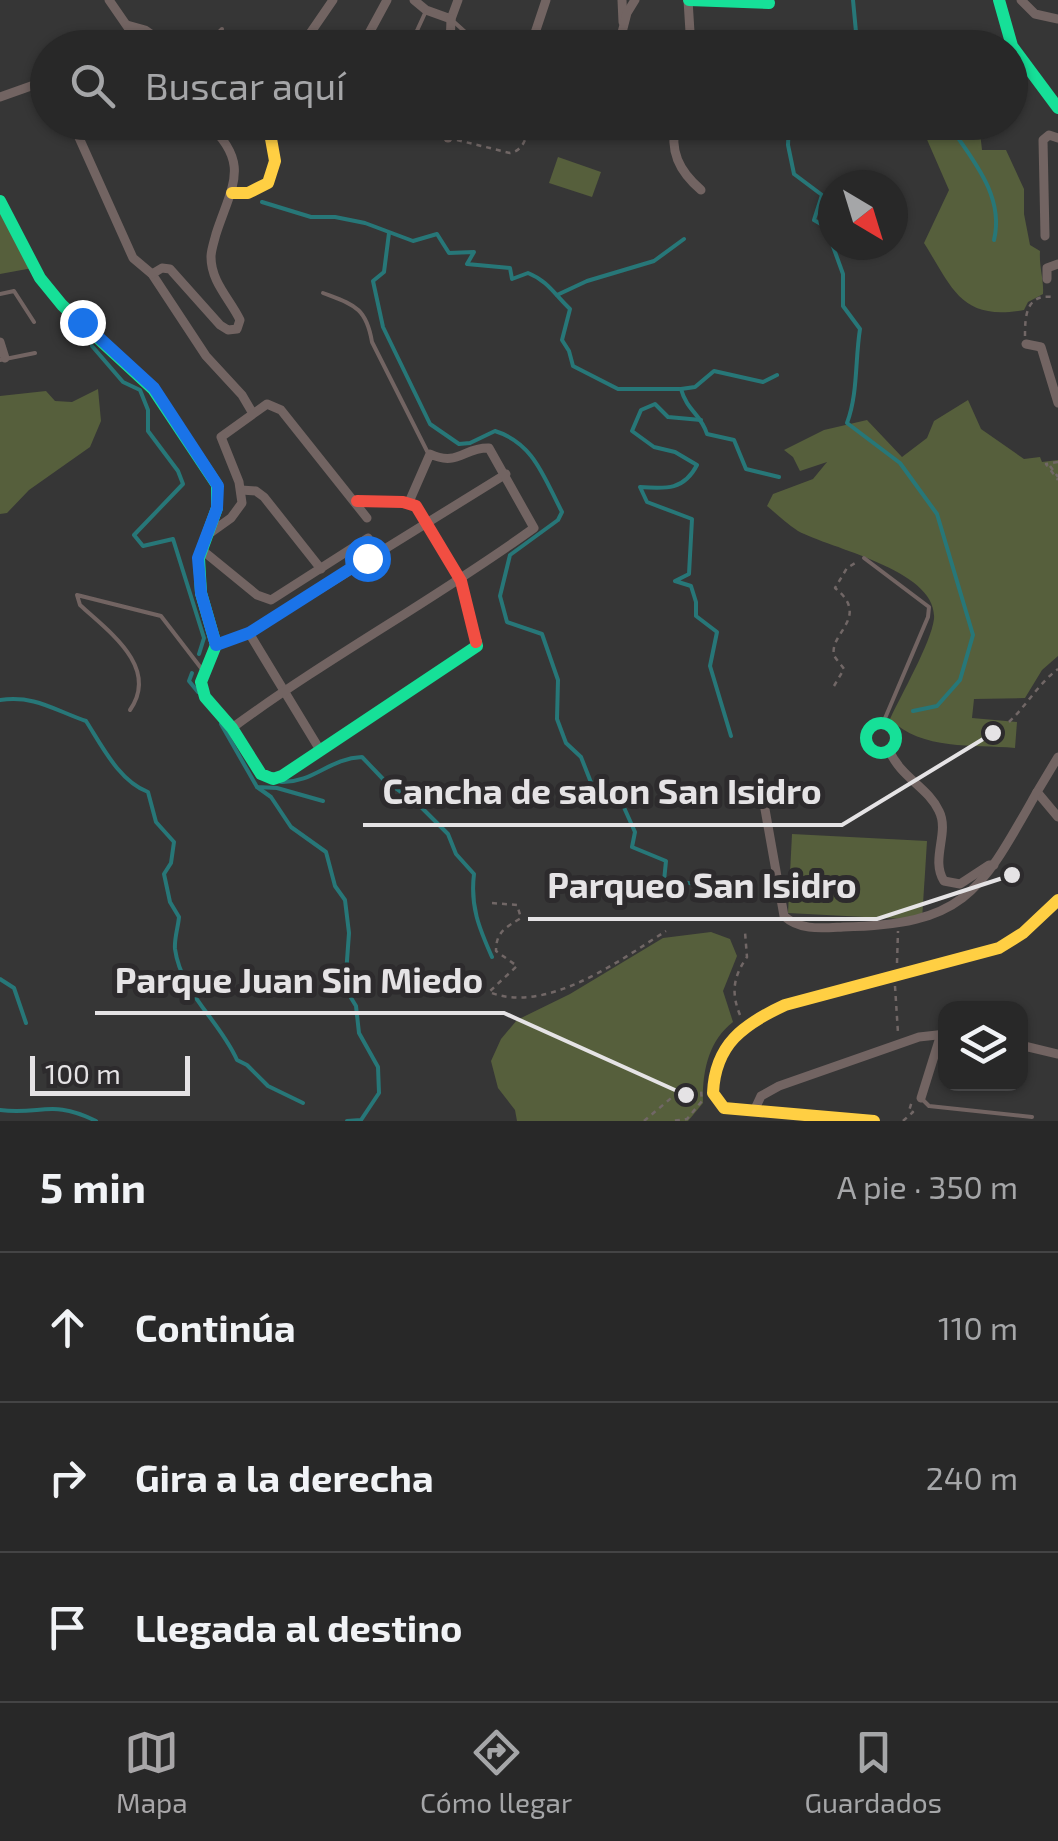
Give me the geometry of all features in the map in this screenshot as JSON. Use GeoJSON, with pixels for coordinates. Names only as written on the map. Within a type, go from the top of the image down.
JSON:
{"type":"FeatureCollection","features":[{"type":"Feature","properties":{"kind":"street"},"geometry":{"type":"LineString","coordinates":[[109,0],[131,30]]}},
{"type":"Feature","properties":{"kind":"street"},"geometry":{"type":"LineString","coordinates":[[312,30],[333,0]]}},
{"type":"Feature","properties":{"kind":"street"},"geometry":{"type":"LineString","coordinates":[[371,30],[387,0]]}},
{"type":"Feature","properties":{"kind":"street"},"geometry":{"type":"LineString","coordinates":[[414,0],[426,10],[451,19]]}},
{"type":"Feature","properties":{"kind":"street"},"geometry":{"type":"LineString","coordinates":[[451,30],[458,0]]}},
{"type":"Feature","properties":{"kind":"street"},"geometry":{"type":"LineString","coordinates":[[536,30],[546,0]]}},
{"type":"Feature","properties":{"kind":"street"},"geometry":{"type":"LineString","coordinates":[[622,0],[624,27]]}},
{"type":"Feature","properties":{"kind":"street"},"geometry":{"type":"LineString","coordinates":[[623,30],[635,0]]}},
{"type":"Feature","properties":{"kind":"street"},"geometry":{"type":"LineString","coordinates":[[690,30],[689,0],[769,4]]}},
{"type":"Feature","properties":{"kind":"street"},"geometry":{"type":"LineString","coordinates":[[998,0],[1007,30]]}},
{"type":"Feature","properties":{"kind":"street"},"geometry":{"type":"LineString","coordinates":[[1021,0],[1035,14],[1058,19]]}},
{"type":"Feature","properties":{"kind":"street"},"geometry":{"type":"LineString","coordinates":[[127,25],[145,30]]}},
{"type":"Feature","properties":{"kind":"street"},"geometry":{"type":"LineString","coordinates":[[1028,68],[1058,108]]}},
{"type":"Feature","properties":{"kind":"street"},"geometry":{"type":"LineString","coordinates":[[0,97],[30,86]]}},
{"type":"Feature","properties":{"kind":"street"},"geometry":{"type":"LineString","coordinates":[[1045,236],[1043,140],[1048,134],[1058,138]]}},
{"type":"Feature","properties":{"kind":"street"},"geometry":{"type":"LineString","coordinates":[[80,140],[133,258],[152,274],[206,356],[242,394],[252,412]]}},
{"type":"Feature","properties":{"kind":"street"},"geometry":{"type":"LineString","coordinates":[[152,274],[162,268],[170,269],[220,325],[228,330],[237,329],[240,320],[214,277],[210,254],[232,193],[236,167],[223,140]]}},
{"type":"Feature","properties":{"kind":"street"},"geometry":{"type":"LineString","coordinates":[[232,193],[254,192],[270,178],[276,150],[273,140]]}},
{"type":"Feature","properties":{"kind":"street"},"geometry":{"type":"LineString","coordinates":[[675,140],[678,165],[701,190]]}},
{"type":"Feature","properties":{"kind":"street"},"geometry":{"type":"LineString","coordinates":[[0,201],[40,278],[62,305],[154,388],[218,486],[217,508],[198,558],[201,593],[216,645]]}},
{"type":"Feature","properties":{"kind":"street"},"geometry":{"type":"LineString","coordinates":[[1047,279],[1047,268],[1058,264]]}},
{"type":"Feature","properties":{"kind":"street"},"geometry":{"type":"LineString","coordinates":[[0,342],[2,359]]}},
{"type":"Feature","properties":{"kind":"street"},"geometry":{"type":"LineString","coordinates":[[1026,344],[1041,347],[1055,381],[1058,403]]}},
{"type":"Feature","properties":{"kind":"street"},"geometry":{"type":"LineString","coordinates":[[208,534],[237,512],[242,503],[221,437],[267,404],[281,410],[368,518]]}},
{"type":"Feature","properties":{"kind":"street"},"geometry":{"type":"LineString","coordinates":[[232,728],[284,690],[461,580],[534,528],[489,448],[479,448],[453,460],[430,454],[410,502]]}},
{"type":"Feature","properties":{"kind":"street"},"geometry":{"type":"LineString","coordinates":[[410,502],[426,521],[461,580],[477,646],[282,776],[261,774],[232,728],[205,697],[200,682],[216,645],[249,633],[426,521],[506,474]]}},
{"type":"Feature","properties":{"kind":"street"},"geometry":{"type":"LineString","coordinates":[[241,490],[256,491],[264,497],[320,569]]}},
{"type":"Feature","properties":{"kind":"street"},"geometry":{"type":"LineString","coordinates":[[356,501],[410,502]]}},
{"type":"Feature","properties":{"kind":"street"},"geometry":{"type":"LineString","coordinates":[[202,550],[266,599],[368,538]]}},
{"type":"Feature","properties":{"kind":"street"},"geometry":{"type":"LineString","coordinates":[[249,633],[320,750]]}},
{"type":"Feature","properties":{"kind":"street"},"geometry":{"type":"LineString","coordinates":[[883,723],[892,727],[896,736],[890,750],[876,752],[866,742],[870,728],[883,723]]}},
{"type":"Feature","properties":{"kind":"street"},"geometry":{"type":"LineString","coordinates":[[890,750],[904,775],[940,812],[938,863],[944,881],[960,884],[988,865],[994,866]]}},
{"type":"Feature","properties":{"kind":"street"},"geometry":{"type":"LineString","coordinates":[[763,798],[781,909],[789,921],[805,927],[916,920],[974,892],[994,866],[1058,758]]}},
{"type":"Feature","properties":{"kind":"street"},"geometry":{"type":"LineString","coordinates":[[1038,792],[1058,817]]}},
{"type":"Feature","properties":{"kind":"street"},"geometry":{"type":"LineString","coordinates":[[874,1121],[724,1108],[713,1093],[718,1060],[732,1037],[767,1011],[996,950],[1058,900]]}},
{"type":"Feature","properties":{"kind":"street"},"geometry":{"type":"LineString","coordinates":[[754,1111],[762,1096],[780,1086],[899,1044],[938,1035]]}},
{"type":"Feature","properties":{"kind":"street"},"geometry":{"type":"LineString","coordinates":[[1028,1047],[1058,1054]]}},
{"type":"Feature","properties":{"kind":"street"},"geometry":{"type":"LineString","coordinates":[[921,1098],[938,1049]]}},
{"type":"Feature","properties":{"kind":"lane"},"geometry":{"type":"LineString","coordinates":[[417,30],[426,10]]}},
{"type":"Feature","properties":{"kind":"lane"},"geometry":{"type":"LineString","coordinates":[[451,19],[464,30]]}},
{"type":"Feature","properties":{"kind":"lane"},"geometry":{"type":"LineString","coordinates":[[0,294],[14,290],[34,322]]}},
{"type":"Feature","properties":{"kind":"lane"},"geometry":{"type":"LineString","coordinates":[[323,293],[356,306],[363,314],[372,342],[430,454]]}},
{"type":"Feature","properties":{"kind":"lane"},"geometry":{"type":"LineString","coordinates":[[2,359],[35,354]]}},
{"type":"Feature","properties":{"kind":"lane"},"geometry":{"type":"LineString","coordinates":[[864,558],[929,607],[928,618],[883,723]]}},
{"type":"Feature","properties":{"kind":"lane"},"geometry":{"type":"LineString","coordinates":[[130,710],[139,681],[134,659],[80,605],[77,594],[161,616],[203,669]]}},
{"type":"Feature","properties":{"kind":"lane"},"geometry":{"type":"LineString","coordinates":[[921,1098],[929,1106],[1032,1118]]}},
{"type":"Feature","properties":{"kind":"path"},"geometry":{"type":"LineString","coordinates":[[456,140],[510,153],[524,140]]}},
{"type":"Feature","properties":{"kind":"path"},"geometry":{"type":"LineString","coordinates":[[1026,344],[1026,310],[1045,296],[1052,297]]}},
{"type":"Feature","properties":{"kind":"path"},"geometry":{"type":"LineString","coordinates":[[1058,462],[1046,464],[1058,478]]}},
{"type":"Feature","properties":{"kind":"path"},"geometry":{"type":"LineString","coordinates":[[834,686],[844,668],[834,657],[834,650],[845,631],[850,609],[848,601],[835,588],[848,568],[864,558]]}},
{"type":"Feature","properties":{"kind":"path"},"geometry":{"type":"LineString","coordinates":[[1009,722],[1058,669]]}},
{"type":"Feature","properties":{"kind":"path"},"geometry":{"type":"LineString","coordinates":[[492,903],[518,906],[521,918],[496,938],[496,951],[517,966],[489,992],[503,996],[528,998],[550,993],[593,975],[666,931]]}},
{"type":"Feature","properties":{"kind":"path"},"geometry":{"type":"LineString","coordinates":[[898,922],[899,1044]]}},
{"type":"Feature","properties":{"kind":"path"},"geometry":{"type":"LineString","coordinates":[[744,932],[747,957],[735,974],[734,989],[746,1026]]}},
{"type":"Feature","properties":{"kind":"path"},"geometry":{"type":"LineString","coordinates":[[644,1121],[684,1088],[701,1091],[702,1100],[686,1119],[672,1121]]}},
{"type":"Feature","properties":{"kind":"path"},"geometry":{"type":"LineString","coordinates":[[907,1120],[913,1112],[909,1111],[914,1098],[921,1098]]}},
{"type":"Feature","properties":{"kind":"green space"},"geometry":{"type":"Polygon","coordinates":[[[927,140],[981,140],[982,150],[1006,150],[1024,189],[1030,245],[1040,251],[1043,294],[1028,302],[1024,310],[986,311],[972,306],[952,287],[924,243],[949,190],[927,140]]]}},
{"type":"Feature","properties":{"kind":"green space"},"geometry":{"type":"Polygon","coordinates":[[[558,157],[601,172],[592,197],[549,183],[558,157]]]}},
{"type":"Feature","properties":{"kind":"green space"},"geometry":{"type":"Polygon","coordinates":[[[0,201],[38,267],[0,274],[0,201]]]}},
{"type":"Feature","properties":{"kind":"green space"},"geometry":{"type":"Polygon","coordinates":[[[98,389],[101,421],[90,447],[29,490],[7,513],[0,514],[0,396],[46,391],[55,401],[72,402],[98,389]]]}},
{"type":"Feature","properties":{"kind":"green space"},"geometry":{"type":"Polygon","coordinates":[[[968,400],[981,429],[1024,459],[1058,460],[1058,656],[1042,670],[1025,698],[974,699],[972,718],[1017,722],[1015,748],[933,741],[890,719],[932,629],[931,602],[901,574],[798,531],[767,506],[773,494],[813,479],[827,462],[800,471],[784,450],[824,430],[867,420],[902,457],[927,438],[934,421],[968,400]]]}},
{"type":"Feature","properties":{"kind":"green space"},"geometry":{"type":"Polygon","coordinates":[[[792,834],[927,841],[922,920],[788,913],[792,834]]]}},
{"type":"Feature","properties":{"kind":"green space"},"geometry":{"type":"Polygon","coordinates":[[[711,932],[730,939],[737,956],[723,991],[733,1022],[712,1048],[705,1069],[703,1103],[688,1121],[517,1121],[515,1110],[498,1088],[491,1061],[501,1039],[517,1020],[570,994],[663,938],[711,932]]]}},
{"type":"Feature","properties":{"kind":"waterway"},"geometry":{"type":"LineString","coordinates":[[853,0],[856,30]]}},
{"type":"Feature","properties":{"kind":"waterway"},"geometry":{"type":"LineString","coordinates":[[788,140],[794,174],[822,195],[814,220],[826,227],[843,274],[843,306],[860,329],[855,389],[847,423],[900,463],[937,514],[973,635],[960,680],[937,706],[913,711]]}},
{"type":"Feature","properties":{"kind":"waterway"},"geometry":{"type":"LineString","coordinates":[[959,140],[990,192],[995,208],[994,240]]}},
{"type":"Feature","properties":{"kind":"waterway"},"geometry":{"type":"LineString","coordinates":[[262,202],[311,217],[365,223],[413,241],[437,234],[449,253],[474,252],[467,264],[510,268],[512,279],[528,273],[535,276],[570,309],[562,340],[573,366],[618,389],[681,389],[707,434],[734,440],[746,469],[779,477]]}},
{"type":"Feature","properties":{"kind":"waterway"},"geometry":{"type":"LineString","coordinates":[[389,233],[384,272],[373,281],[383,327],[430,424],[459,444],[495,431],[519,444],[536,463],[562,512],[558,520],[510,555],[500,596],[507,622],[542,634],[558,680],[557,719],[566,743],[581,757],[592,785],[622,803],[635,832],[632,847],[666,861],[664,881],[701,884]]}},
{"type":"Feature","properties":{"kind":"waterway"},"geometry":{"type":"LineString","coordinates":[[557,295],[587,281],[654,261],[684,239]]}},
{"type":"Feature","properties":{"kind":"waterway"},"geometry":{"type":"LineString","coordinates":[[92,346],[123,382],[140,390],[148,410],[148,431],[183,484],[134,535],[143,546],[173,539],[204,638],[199,654]]}},
{"type":"Feature","properties":{"kind":"waterway"},"geometry":{"type":"LineString","coordinates":[[681,389],[695,387],[714,371],[763,382],[777,375]]}},
{"type":"Feature","properties":{"kind":"waterway"},"geometry":{"type":"LineString","coordinates":[[701,420],[668,417],[655,404],[641,410],[632,431],[654,447],[675,452],[697,465],[674,486],[640,487],[647,502],[692,519],[689,574],[675,581],[691,586],[696,616],[717,632],[710,666],[731,736]]}},
{"type":"Feature","properties":{"kind":"waterway"},"geometry":{"type":"LineString","coordinates":[[192,673],[189,681],[198,692]]}},
{"type":"Feature","properties":{"kind":"waterway"},"geometry":{"type":"LineString","coordinates":[[0,700],[34,702],[86,721],[120,771],[148,792],[156,822],[174,842],[171,863],[164,874],[170,902],[179,917],[175,949],[185,979],[237,1060],[268,1086],[303,1103]]}},
{"type":"Feature","properties":{"kind":"waterway"},"geometry":{"type":"LineString","coordinates":[[221,724],[257,787],[277,788],[323,801]]}},
{"type":"Feature","properties":{"kind":"waterway"},"geometry":{"type":"LineString","coordinates":[[281,782],[303,779],[340,761],[362,757],[448,834],[456,854],[474,874],[477,917],[492,957]]}},
{"type":"Feature","properties":{"kind":"waterway"},"geometry":{"type":"LineString","coordinates":[[257,787],[271,797],[291,827],[326,852],[335,886],[345,900],[349,933],[345,988],[356,1006],[359,1033],[378,1067],[379,1093],[361,1120],[347,1121]]}},
{"type":"Feature","properties":{"kind":"waterway"},"geometry":{"type":"LineString","coordinates":[[0,979],[14,988],[26,1023]]}},
{"type":"Feature","properties":{"kind":"waterway"},"geometry":{"type":"LineString","coordinates":[[0,1110],[57,1109],[96,1121]]}},
{"type":"Feature","properties":{"kind":"traffic: fast"},"geometry":{"type":"LineString","coordinates":[[689,0],[769,3]]}},
{"type":"Feature","properties":{"kind":"traffic: fast"},"geometry":{"type":"LineString","coordinates":[[999,0],[1007,30]]}},
{"type":"Feature","properties":{"kind":"traffic: fast"},"geometry":{"type":"LineString","coordinates":[[1028,68],[1058,108]]}},
{"type":"Feature","properties":{"kind":"traffic: fast"},"geometry":{"type":"LineString","coordinates":[[0,201],[40,278],[62,305],[153,389],[217,485],[217,508],[199,558],[201,593],[216,645],[201,682],[205,697],[232,728],[261,774],[273,779],[282,776],[477,646],[476,642]]}},
{"type":"Feature","properties":{"kind":"traffic: fast"},"geometry":{"type":"LineString","coordinates":[[881,723],[895,732],[896,738],[887,752],[881,753],[867,744],[866,738],[875,724],[881,723]]}},
{"type":"Feature","properties":{"kind":"traffic: slow"},"geometry":{"type":"LineString","coordinates":[[232,193],[248,193],[268,183],[275,161],[271,140]]}},
{"type":"Feature","properties":{"kind":"traffic: slow"},"geometry":{"type":"LineString","coordinates":[[874,1121],[724,1108],[713,1093],[719,1061],[745,1028],[785,1005],[999,948],[1023,933],[1058,900]]}},
{"type":"Feature","properties":{"kind":"traffic: jam"},"geometry":{"type":"LineString","coordinates":[[357,501],[416,506],[461,581],[476,642]]}},
{"type":"Feature","properties":{"kind":"place","name":"Cancha de salon San Isidro"},"geometry":{"type":"Point","coordinates":[993,733]}},
{"type":"Feature","properties":{"kind":"place","name":"Parqueo San Isidro"},"geometry":{"type":"Point","coordinates":[1012,875]}},
{"type":"Feature","properties":{"kind":"place","name":"Parque Juan Sin Miedo"},"geometry":{"type":"Point","coordinates":[686,1095]}},
{"type":"Feature","properties":{"kind":"route"},"geometry":{"type":"LineString","coordinates":[[82,322],[154,388],[218,486],[217,508],[198,558],[201,593],[216,645],[249,633],[367,558]]}}]}
